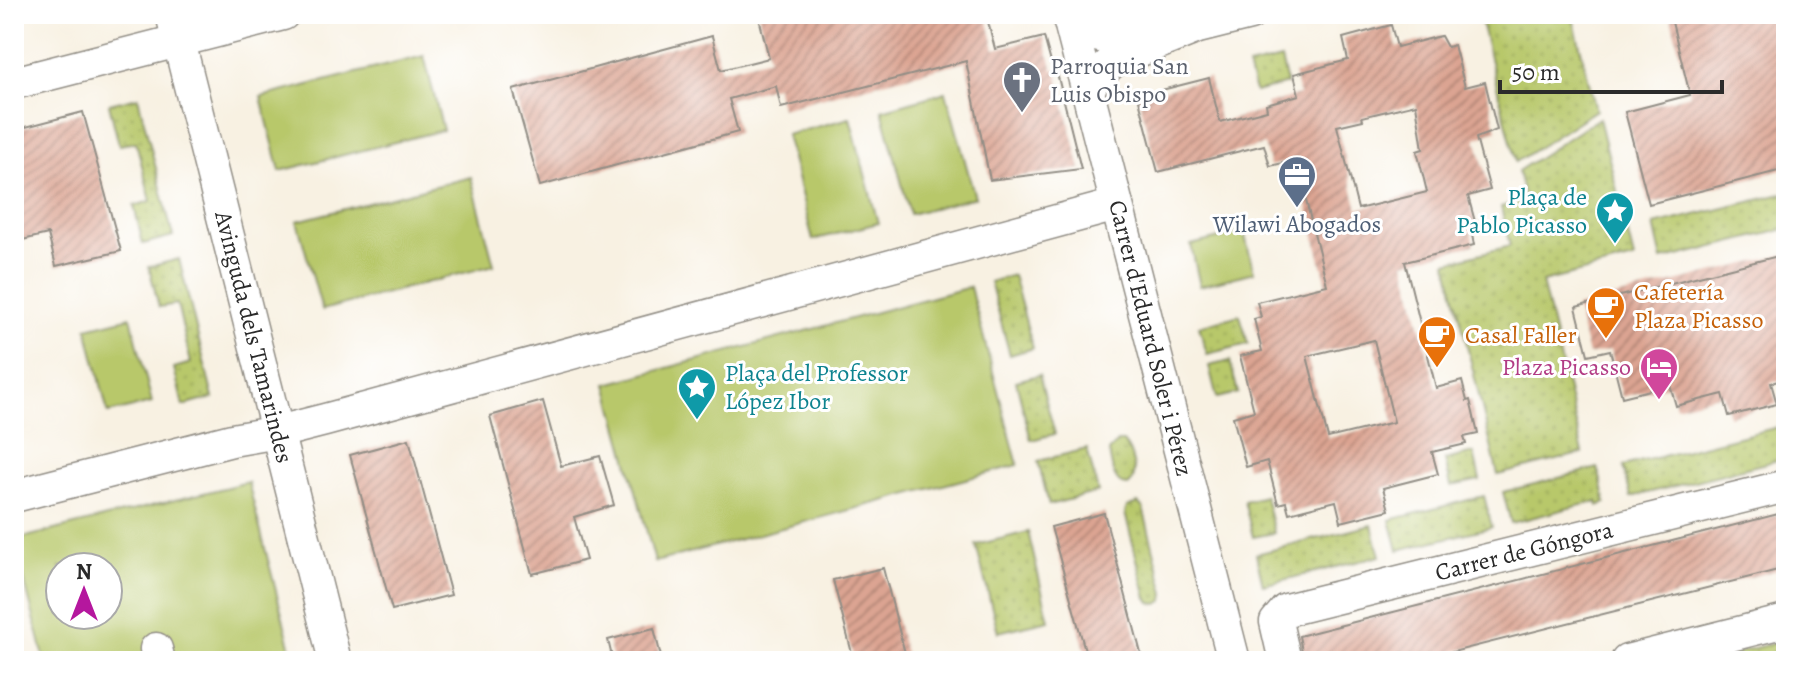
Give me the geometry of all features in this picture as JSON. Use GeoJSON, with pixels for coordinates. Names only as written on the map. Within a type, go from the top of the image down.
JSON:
{"type":"FeatureCollection","features":[{"type":"Feature","properties":{"kind":"street"},"geometry":{"type":"LineString","coordinates":[[14,83],[176,27],[283,14]]}},
{"type":"Feature","properties":{"kind":"street"},"geometry":{"type":"LineString","coordinates":[[1088,92],[1093,80],[1113,61],[1198,27],[1250,14]]}},
{"type":"Feature","properties":{"kind":"street"},"geometry":{"type":"LineString","coordinates":[[1070,21],[1099,36],[1198,27]]}},
{"type":"Feature","properties":{"kind":"street","name":"Carrer d'Eduard Soler i Pérez"},"geometry":{"type":"LineString","coordinates":[[1070,21],[1234,661]]}},
{"type":"Feature","properties":{"kind":"street","name":"Avinguda dels Tamarindes"},"geometry":{"type":"LineString","coordinates":[[176,27],[335,661]]}},
{"type":"Feature","properties":{"kind":"street"},"geometry":{"type":"LineString","coordinates":[[14,496],[232,440],[278,432],[1116,205]]}},
{"type":"Feature","properties":{"kind":"street","name":"Carrer de Góngora"},"geometry":{"type":"LineString","coordinates":[[1281,646],[1276,622],[1286,610],[1786,486]]}},
{"type":"Feature","properties":{"kind":"street"},"geometry":{"type":"LineString","coordinates":[[1627,661],[1786,621]]}},
{"type":"Feature","properties":{"kind":"green space"},"geometry":{"type":"Polygon","coordinates":[[[1479,14],[1572,14],[1596,110],[1516,162],[1479,14]]]}},
{"type":"Feature","properties":{"kind":"green space"},"geometry":{"type":"Polygon","coordinates":[[[424,56],[443,130],[280,171],[261,97],[424,56]]]}},
{"type":"Feature","properties":{"kind":"green space"},"geometry":{"type":"Polygon","coordinates":[[[1281,59],[1287,84],[1255,92],[1248,67],[1281,59]]]}},
{"type":"Feature","properties":{"kind":"green space"},"geometry":{"type":"Polygon","coordinates":[[[946,92],[975,197],[910,214],[882,110],[946,92]]]}},
{"type":"Feature","properties":{"kind":"green space"},"geometry":{"type":"Polygon","coordinates":[[[138,97],[173,236],[143,244],[134,206],[151,201],[136,142],[119,145],[109,104],[138,97]]]}},
{"type":"Feature","properties":{"kind":"green space"},"geometry":{"type":"Polygon","coordinates":[[[850,118],[878,223],[813,240],[786,135],[850,118]]]}},
{"type":"Feature","properties":{"kind":"green space"},"geometry":{"type":"Polygon","coordinates":[[[1599,118],[1634,259],[1542,282],[1583,453],[1498,475],[1447,262],[1510,246],[1501,207],[1525,200],[1518,171],[1599,118]]]}},
{"type":"Feature","properties":{"kind":"green space"},"geometry":{"type":"Polygon","coordinates":[[[471,177],[494,265],[322,310],[297,221],[471,177]]]}},
{"type":"Feature","properties":{"kind":"green space"},"geometry":{"type":"Polygon","coordinates":[[[1786,193],[1786,229],[1662,260],[1654,225],[1786,193]]]}},
{"type":"Feature","properties":{"kind":"green space"},"geometry":{"type":"Polygon","coordinates":[[[1244,232],[1254,272],[1200,286],[1191,245],[1244,232]]]}},
{"type":"Feature","properties":{"kind":"green space"},"geometry":{"type":"Polygon","coordinates":[[[179,259],[213,398],[183,406],[174,368],[191,363],[177,304],[159,307],[149,267],[179,259]]]}},
{"type":"Feature","properties":{"kind":"green space"},"geometry":{"type":"Polygon","coordinates":[[[1013,275],[1033,348],[1010,355],[990,282],[1013,275]]]}},
{"type":"Feature","properties":{"kind":"green space"},"geometry":{"type":"Polygon","coordinates":[[[970,287],[1018,465],[655,562],[607,384],[970,287]]]}},
{"type":"Feature","properties":{"kind":"green space"},"geometry":{"type":"Polygon","coordinates":[[[1240,315],[1248,344],[1207,354],[1199,326],[1240,315]]]}},
{"type":"Feature","properties":{"kind":"green space"},"geometry":{"type":"Polygon","coordinates":[[[131,317],[152,403],[108,413],[87,328],[131,317]]]}},
{"type":"Feature","properties":{"kind":"green space"},"geometry":{"type":"Polygon","coordinates":[[[1230,361],[1238,393],[1217,398],[1209,366],[1230,361]]]}},
{"type":"Feature","properties":{"kind":"green space"},"geometry":{"type":"Polygon","coordinates":[[[1039,375],[1055,434],[1031,440],[1016,381],[1039,375]]]}},
{"type":"Feature","properties":{"kind":"green space"},"geometry":{"type":"Polygon","coordinates":[[[1786,425],[1786,458],[1631,497],[1623,466],[1786,425]]]}},
{"type":"Feature","properties":{"kind":"green space"},"geometry":{"type":"Polygon","coordinates":[[[1117,442],[1123,442],[1132,458],[1134,477],[1128,486],[1119,482],[1112,468],[1109,452],[1117,442]]]}},
{"type":"Feature","properties":{"kind":"green space"},"geometry":{"type":"Polygon","coordinates":[[[1087,449],[1098,492],[1049,505],[1038,461],[1087,449]]]}},
{"type":"Feature","properties":{"kind":"green space"},"geometry":{"type":"Polygon","coordinates":[[[1474,453],[1480,480],[1451,486],[1445,460],[1474,453]]]}},
{"type":"Feature","properties":{"kind":"green space"},"geometry":{"type":"Polygon","coordinates":[[[1598,468],[1606,503],[1598,506],[1597,501],[1511,523],[1503,492],[1598,468]]]}},
{"type":"Feature","properties":{"kind":"green space"},"geometry":{"type":"Polygon","coordinates":[[[248,482],[294,661],[45,661],[14,540],[248,482]]]}},
{"type":"Feature","properties":{"kind":"green space"},"geometry":{"type":"Polygon","coordinates":[[[1265,496],[1274,533],[1253,537],[1244,501],[1265,496]]]}},
{"type":"Feature","properties":{"kind":"green space"},"geometry":{"type":"Polygon","coordinates":[[[1484,496],[1492,527],[1398,550],[1390,520],[1484,496]]]}},
{"type":"Feature","properties":{"kind":"green space"},"geometry":{"type":"Polygon","coordinates":[[[1138,503],[1143,508],[1165,593],[1164,600],[1158,604],[1147,598],[1125,513],[1127,507],[1138,503]]]}},
{"type":"Feature","properties":{"kind":"green space"},"geometry":{"type":"Polygon","coordinates":[[[1372,525],[1380,556],[1263,585],[1256,554],[1372,525]]]}},
{"type":"Feature","properties":{"kind":"green space"},"geometry":{"type":"Polygon","coordinates":[[[1028,532],[1049,620],[998,632],[976,545],[1028,532]]]}},
{"type":"Feature","properties":{"kind":"green space"},"geometry":{"type":"Polygon","coordinates":[[[1786,640],[1786,656],[1771,661],[1703,661],[1786,640]]]}},
{"type":"Feature","properties":{"kind":"building"},"geometry":{"type":"Polygon","coordinates":[[[758,14],[986,14],[995,49],[1044,37],[1053,70],[1056,69],[1081,169],[990,180],[966,61],[781,108],[776,86],[729,99],[738,132],[540,186],[513,90],[712,36],[721,70],[769,58],[758,14]]]}},
{"type":"Feature","properties":{"kind":"building"},"geometry":{"type":"Polygon","coordinates":[[[1670,14],[1786,14],[1786,169],[1649,204],[1625,112],[1690,95],[1670,14]]]}},
{"type":"Feature","properties":{"kind":"building"},"geometry":{"type":"Polygon","coordinates":[[[1391,25],[1397,47],[1441,36],[1447,47],[1454,45],[1465,87],[1485,82],[1497,130],[1476,138],[1490,190],[1468,196],[1477,229],[1471,230],[1474,245],[1405,262],[1436,388],[1462,381],[1478,434],[1464,437],[1466,444],[1432,452],[1438,474],[1383,488],[1389,510],[1341,522],[1336,501],[1289,513],[1286,502],[1278,504],[1267,461],[1246,467],[1233,417],[1254,411],[1240,356],[1262,351],[1254,319],[1261,317],[1257,302],[1327,285],[1296,160],[1270,166],[1264,145],[1158,172],[1138,96],[1209,78],[1220,122],[1267,110],[1266,104],[1299,95],[1294,74],[1348,60],[1343,38],[1391,25]],[[1416,104],[1337,126],[1358,209],[1427,192],[1417,151],[1423,149],[1416,104]],[[1374,340],[1307,356],[1328,438],[1394,422],[1374,340]]]}},
{"type":"Feature","properties":{"kind":"building"},"geometry":{"type":"Polygon","coordinates":[[[83,112],[121,251],[56,266],[48,234],[14,242],[14,130],[83,112]]]}},
{"type":"Feature","properties":{"kind":"building"},"geometry":{"type":"Polygon","coordinates":[[[1786,254],[1786,379],[1771,383],[1777,404],[1729,416],[1723,394],[1676,406],[1670,385],[1622,397],[1610,350],[1588,355],[1576,307],[1786,254]]]}},
{"type":"Feature","properties":{"kind":"building"},"geometry":{"type":"Polygon","coordinates":[[[543,401],[561,466],[600,456],[614,505],[574,517],[586,560],[532,574],[490,416],[543,401]]]}},
{"type":"Feature","properties":{"kind":"building"},"geometry":{"type":"Polygon","coordinates":[[[409,439],[451,595],[392,610],[350,455],[409,439]]]}},
{"type":"Feature","properties":{"kind":"building"},"geometry":{"type":"Polygon","coordinates":[[[1786,512],[1786,568],[1417,661],[1304,661],[1299,636],[1786,512]]]}},
{"type":"Feature","properties":{"kind":"building"},"geometry":{"type":"Polygon","coordinates":[[[1104,513],[1143,661],[1088,661],[1051,527],[1104,513]]]}},
{"type":"Feature","properties":{"kind":"building"},"geometry":{"type":"Polygon","coordinates":[[[883,568],[907,661],[854,661],[833,580],[883,568]]]}},
{"type":"Feature","properties":{"kind":"building"},"geometry":{"type":"Polygon","coordinates":[[[654,628],[662,661],[613,661],[608,640],[654,628]]]}},
{"type":"Feature","properties":{"kind":"place","name":"Parroquia San Luis Obispo"},"geometry":{"type":"Point","coordinates":[1022,114]}},
{"type":"Feature","properties":{"kind":"place","name":"Wilawi Abogados"},"geometry":{"type":"Point","coordinates":[1297,209]}},
{"type":"Feature","properties":{"kind":"place","name":"Plaça de Pablo Picasso"},"geometry":{"type":"Point","coordinates":[1615,245]}},
{"type":"Feature","properties":{"kind":"place","name":"Cafetería Plaza Picasso"},"geometry":{"type":"Point","coordinates":[1606,340]}},
{"type":"Feature","properties":{"kind":"place","name":"Casal Faller"},"geometry":{"type":"Point","coordinates":[1437,369]}},
{"type":"Feature","properties":{"kind":"place","name":"Plaza Picasso"},"geometry":{"type":"Point","coordinates":[1659,401]}},
{"type":"Feature","properties":{"kind":"place","name":"Plaça del Professor López Ibor"},"geometry":{"type":"Point","coordinates":[697,421]}}]}
